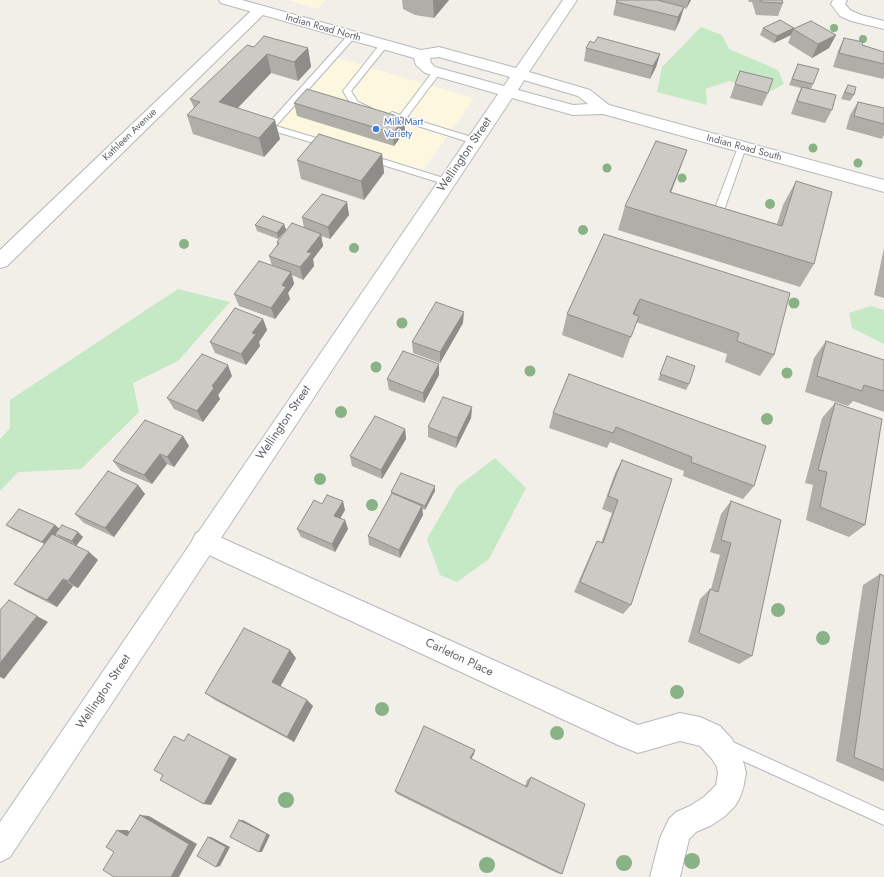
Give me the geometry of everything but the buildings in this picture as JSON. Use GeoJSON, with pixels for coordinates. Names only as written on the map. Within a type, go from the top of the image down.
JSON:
{"type":"FeatureCollection","features":[{"type":"Feature","properties":{"kind":"main road","name":"Indian Road North"},"geometry":{"type":"LineString","coordinates":[[226,0],[421,56],[439,52],[519,74]]}},
{"type":"Feature","properties":{"kind":"main road","name":"Wellington Street"},"geometry":{"type":"LineString","coordinates":[[0,847],[204,541],[570,0]]}},
{"type":"Feature","properties":{"kind":"main road"},"geometry":{"type":"LineString","coordinates":[[840,0],[838,4],[845,13],[856,18],[884,25]]}},
{"type":"Feature","properties":{"kind":"main road","name":"Kathleen Avenue"},"geometry":{"type":"LineString","coordinates":[[0,261],[260,10]]}},
{"type":"Feature","properties":{"kind":"main road"},"geometry":{"type":"LineString","coordinates":[[421,56],[426,68],[508,92]]}},
{"type":"Feature","properties":{"kind":"main road","name":"Indian Road South"},"geometry":{"type":"LineString","coordinates":[[519,74],[584,93],[603,109]]}},
{"type":"Feature","properties":{"kind":"main road","name":"Indian Road South"},"geometry":{"type":"LineString","coordinates":[[508,92],[573,110],[603,109],[884,186]]}},
{"type":"Feature","properties":{"kind":"main road","name":"Carleton Place"},"geometry":{"type":"LineString","coordinates":[[204,541],[638,739],[671,729],[690,728],[710,736],[716,742]]}},
{"type":"Feature","properties":{"kind":"main road"},"geometry":{"type":"LineString","coordinates":[[665,877],[675,838],[679,829],[686,822],[700,816],[714,806],[725,796],[729,789],[732,773],[730,764],[722,749],[716,742]]}},
{"type":"Feature","properties":{"kind":"lane"},"geometry":{"type":"LineString","coordinates":[[337,148],[270,127],[352,36]]}},
{"type":"Feature","properties":{"kind":"lane"},"geometry":{"type":"LineString","coordinates":[[384,45],[347,91],[355,104],[475,141]]}},
{"type":"Feature","properties":{"kind":"lane"},"geometry":{"type":"LineString","coordinates":[[402,118],[438,72]]}},
{"type":"Feature","properties":{"kind":"lane"},"geometry":{"type":"LineString","coordinates":[[716,220],[742,147]]}},
{"type":"Feature","properties":{"kind":"lane"},"geometry":{"type":"LineString","coordinates":[[359,155],[446,182]]}},
{"type":"Feature","properties":{"kind":"lane"},"geometry":{"type":"LineString","coordinates":[[716,742],[884,818]]}},
{"type":"Feature","properties":{"kind":"shaded area"},"geometry":{"type":"Polygon","coordinates":[[[287,0],[326,0],[318,9],[287,0]]]}},
{"type":"Feature","properties":{"kind":"shaded area"},"geometry":{"type":"Polygon","coordinates":[[[334,57],[474,98],[422,172],[273,125],[334,57]]]}},
{"type":"Feature","properties":{"kind":"green space"},"geometry":{"type":"Polygon","coordinates":[[[701,27],[722,35],[729,49],[778,70],[784,84],[771,91],[729,81],[706,89],[707,105],[657,92],[662,67],[701,27]]]}},
{"type":"Feature","properties":{"kind":"green space"},"geometry":{"type":"Polygon","coordinates":[[[178,289],[230,302],[178,361],[133,383],[139,412],[81,469],[18,472],[0,491],[0,439],[10,428],[10,400],[178,289]]]}},
{"type":"Feature","properties":{"kind":"green space"},"geometry":{"type":"Polygon","coordinates":[[[871,306],[884,310],[884,344],[852,328],[849,313],[871,306]]]}},
{"type":"Feature","properties":{"kind":"green space"},"geometry":{"type":"Polygon","coordinates":[[[495,458],[526,488],[489,559],[457,582],[440,575],[427,539],[457,487],[495,458]]]}},
{"type":"Feature","properties":{"kind":"place","name":"Milk Mart Variety"},"geometry":{"type":"Point","coordinates":[376,129]}}]}
